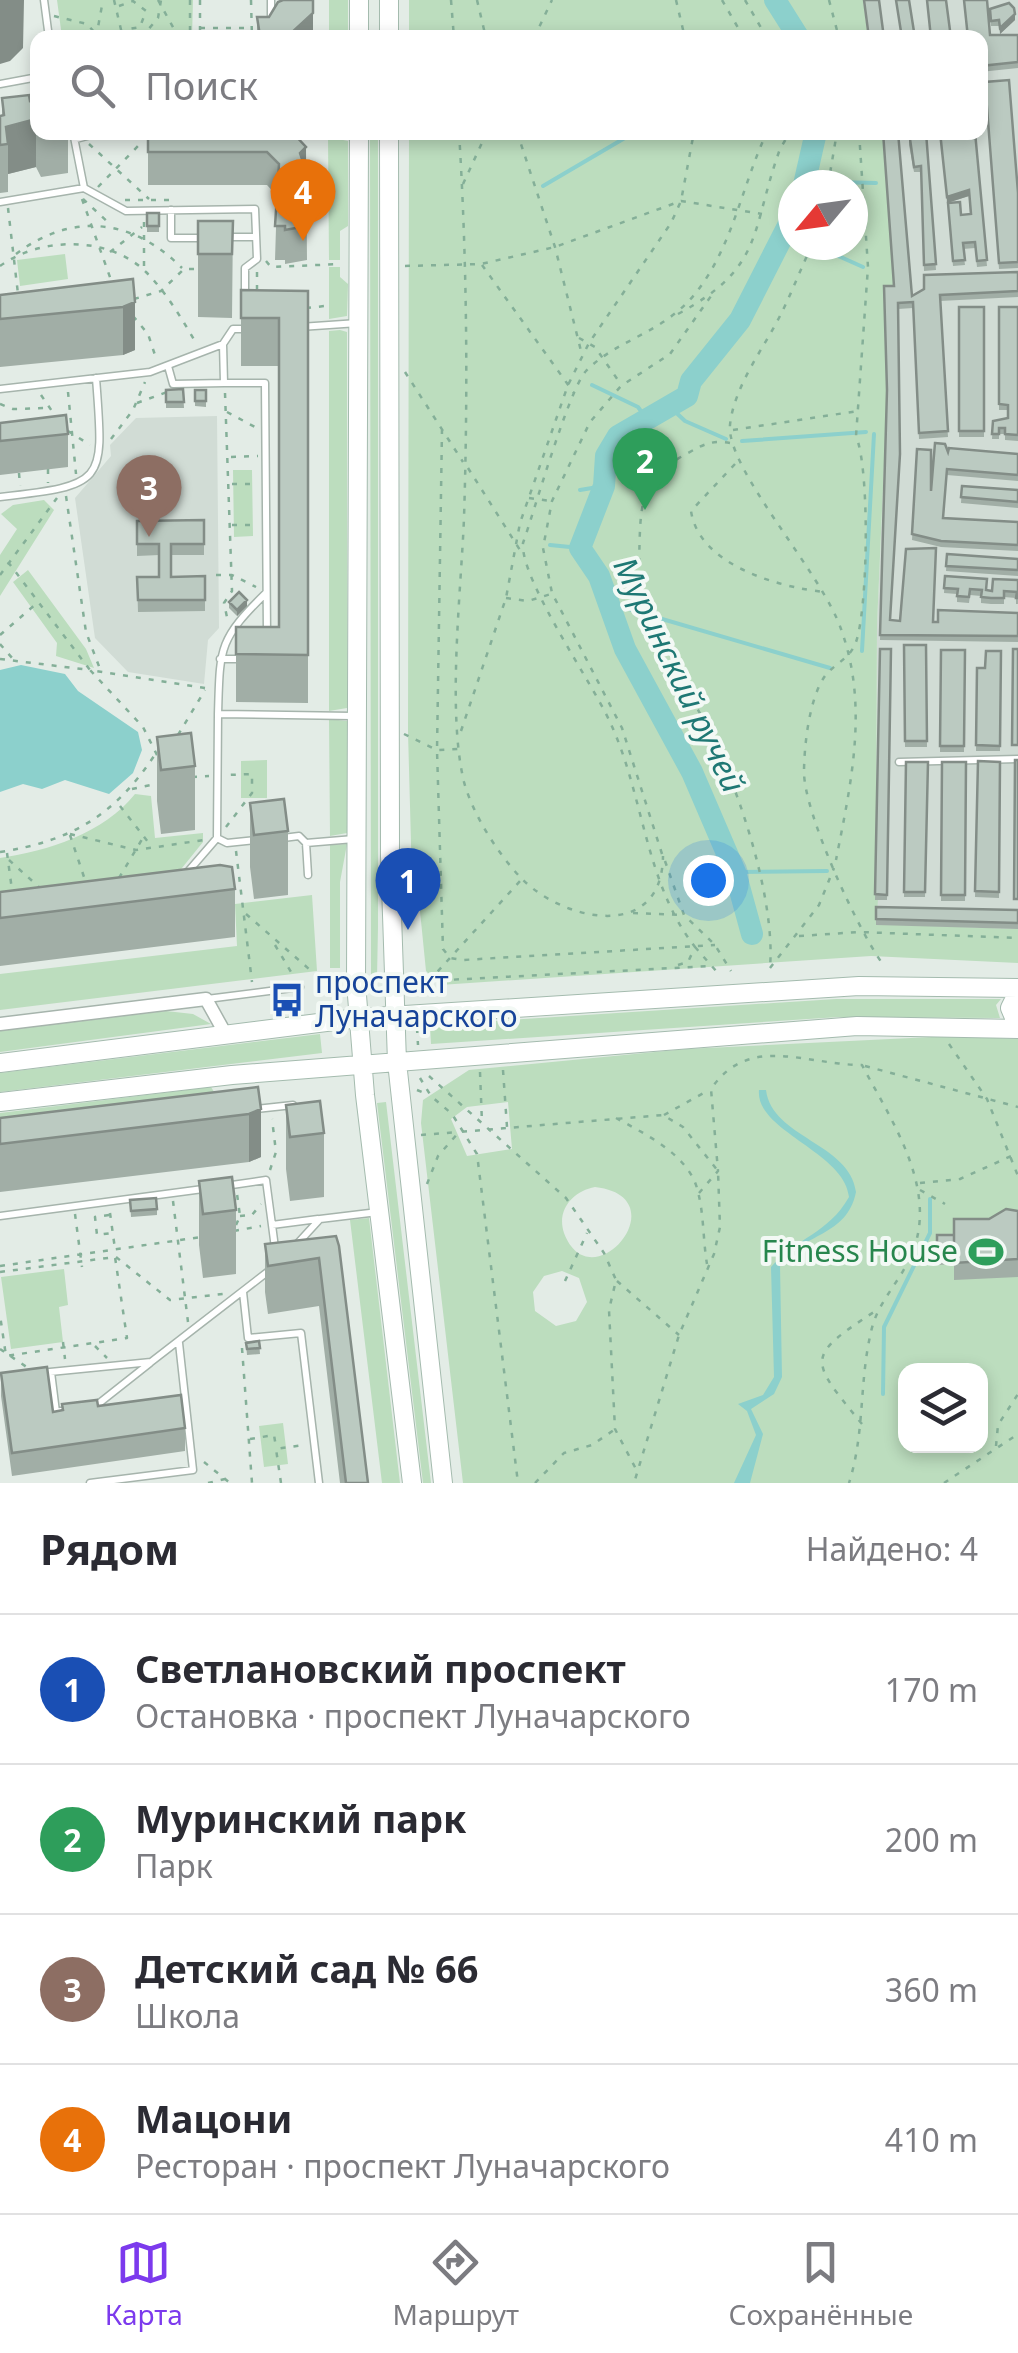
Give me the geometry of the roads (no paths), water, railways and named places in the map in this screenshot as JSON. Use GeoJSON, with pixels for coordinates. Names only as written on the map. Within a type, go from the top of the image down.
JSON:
{"type":"FeatureCollection","features":[{"type":"Feature","properties":{"kind":"main road"},"geometry":{"type":"LineString","coordinates":[[359,0],[359,30]]}},
{"type":"Feature","properties":{"kind":"main road"},"geometry":{"type":"LineString","coordinates":[[389,0],[389,30]]}},
{"type":"Feature","properties":{"kind":"main road"},"geometry":{"type":"LineString","coordinates":[[359,140],[358,1018],[412,1483]]}},
{"type":"Feature","properties":{"kind":"main road"},"geometry":{"type":"LineString","coordinates":[[389,140],[390,856],[396,1062],[443,1483]]}},
{"type":"Feature","properties":{"kind":"main road"},"geometry":{"type":"LineString","coordinates":[[0,1063],[358,1018],[859,986],[1018,990],[1010,1008],[1018,1028],[857,1026],[424,1068],[396,1062],[362,1064],[229,1084],[0,1102]]}},
{"type":"Feature","properties":{"kind":"street"},"geometry":{"type":"LineString","coordinates":[[0,1024],[206,999],[226,1035]]}},
{"type":"Feature","properties":{"kind":"lane"},"geometry":{"type":"LineString","coordinates":[[44,0],[48,30]]}},
{"type":"Feature","properties":{"kind":"lane"},"geometry":{"type":"LineString","coordinates":[[271,0],[272,30]]}},
{"type":"Feature","properties":{"kind":"lane"},"geometry":{"type":"LineString","coordinates":[[0,84],[30,78]]}},
{"type":"Feature","properties":{"kind":"lane"},"geometry":{"type":"LineString","coordinates":[[78,140],[81,188]]}},
{"type":"Feature","properties":{"kind":"lane"},"geometry":{"type":"LineString","coordinates":[[3,202],[48,197],[81,188],[112,206],[144,210],[255,209],[256,260],[245,268],[245,302]]}},
{"type":"Feature","properties":{"kind":"lane"},"geometry":{"type":"LineString","coordinates":[[171,210],[171,238],[256,237]]}},
{"type":"Feature","properties":{"kind":"lane"},"geometry":{"type":"LineString","coordinates":[[246,315],[246,329]]}},
{"type":"Feature","properties":{"kind":"lane"},"geometry":{"type":"LineString","coordinates":[[292,328],[359,322]]}},
{"type":"Feature","properties":{"kind":"lane"},"geometry":{"type":"LineString","coordinates":[[0,389],[150,372],[223,344],[233,329],[261,328]]}},
{"type":"Feature","properties":{"kind":"lane"},"geometry":{"type":"LineString","coordinates":[[223,344],[224,383]]}},
{"type":"Feature","properties":{"kind":"lane"},"geometry":{"type":"LineString","coordinates":[[164,367],[173,384],[265,383],[268,646]]}},
{"type":"Feature","properties":{"kind":"lane"},"geometry":{"type":"LineString","coordinates":[[0,497],[65,490],[92,473],[102,451],[96,378]]}},
{"type":"Feature","properties":{"kind":"lane"},"geometry":{"type":"LineString","coordinates":[[176,886],[217,838],[220,659],[230,628],[267,592]]}},
{"type":"Feature","properties":{"kind":"lane"},"geometry":{"type":"LineString","coordinates":[[220,659],[256,659]]}},
{"type":"Feature","properties":{"kind":"lane"},"geometry":{"type":"LineString","coordinates":[[218,714],[359,716]]}},
{"type":"Feature","properties":{"kind":"lane"},"geometry":{"type":"LineString","coordinates":[[900,762],[1018,760]]}},
{"type":"Feature","properties":{"kind":"lane"},"geometry":{"type":"LineString","coordinates":[[217,838],[235,842],[299,836],[306,843],[308,874]]}},
{"type":"Feature","properties":{"kind":"lane"},"geometry":{"type":"LineString","coordinates":[[306,843],[359,839]]}},
{"type":"Feature","properties":{"kind":"lane"},"geometry":{"type":"LineString","coordinates":[[206,999],[300,987]]}},
{"type":"Feature","properties":{"kind":"lane"},"geometry":{"type":"LineString","coordinates":[[238,1111],[295,1104]]}},
{"type":"Feature","properties":{"kind":"lane"},"geometry":{"type":"LineString","coordinates":[[0,1216],[266,1180],[278,1264],[94,1408],[56,1412],[52,1372]]}},
{"type":"Feature","properties":{"kind":"lane"},"geometry":{"type":"LineString","coordinates":[[272,1225],[380,1212]]}},
{"type":"Feature","properties":{"kind":"lane"},"geometry":{"type":"LineString","coordinates":[[288,1253],[320,1219]]}},
{"type":"Feature","properties":{"kind":"lane"},"geometry":{"type":"LineString","coordinates":[[243,1291],[248,1338],[301,1333],[319,1483]]}},
{"type":"Feature","properties":{"kind":"lane"},"geometry":{"type":"LineString","coordinates":[[90,1483],[193,1470],[179,1343]]}},
{"type":"Feature","properties":{"kind":"lane"},"geometry":{"type":"LineString","coordinates":[[37,1373],[151,1362]]}},
{"type":"Feature","properties":{"kind":"water"},"geometry":{"type":"Polygon","coordinates":[[[21,665],[65,674],[78,691],[138,732],[142,750],[133,773],[109,794],[65,780],[42,789],[23,784],[0,792],[0,670],[21,665]]]}},
{"type":"Feature","properties":{"kind":"water"},"geometry":{"type":"Polygon","coordinates":[[[759,1090],[766,1090],[771,1106],[782,1119],[840,1162],[851,1176],[856,1192],[843,1218],[800,1246],[780,1265],[782,1377],[774,1394],[751,1409],[763,1434],[750,1483],[734,1483],[756,1435],[747,1411],[738,1404],[763,1395],[774,1377],[771,1267],[832,1219],[849,1197],[844,1181],[833,1167],[771,1118],[762,1105],[759,1090]]]}},
{"type":"Feature","properties":{"kind":"waterway","name":"Муринский ручей"},"geometry":{"type":"LineString","coordinates":[[775,0],[794,30]]}},
{"type":"Feature","properties":{"kind":"waterway","name":"Муринский ручей"},"geometry":{"type":"LineString","coordinates":[[776,3],[781,0]]}},
{"type":"Feature","properties":{"kind":"waterway"},"geometry":{"type":"LineString","coordinates":[[543,186],[621,140]]}},
{"type":"Feature","properties":{"kind":"waterway","name":"Муринский ручей"},"geometry":{"type":"LineString","coordinates":[[807,170],[814,140]]}},
{"type":"Feature","properties":{"kind":"waterway"},"geometry":{"type":"LineString","coordinates":[[868,183],[876,183]]}},
{"type":"Feature","properties":{"kind":"waterway","name":"Муринский ручей"},"geometry":{"type":"LineString","coordinates":[[752,934],[735,872],[692,772],[625,649],[599,576],[580,548],[604,486],[606,456],[618,436],[687,396],[691,381],[740,320],[778,245]]}},
{"type":"Feature","properties":{"kind":"waterway"},"geometry":{"type":"LineString","coordinates":[[847,260],[863,267]]}},
{"type":"Feature","properties":{"kind":"waterway"},"geometry":{"type":"LineString","coordinates":[[592,385],[638,407],[646,418]]}},
{"type":"Feature","properties":{"kind":"waterway"},"geometry":{"type":"LineString","coordinates":[[669,406],[685,421],[726,439]]}},
{"type":"Feature","properties":{"kind":"waterway"},"geometry":{"type":"LineString","coordinates":[[742,441],[866,432]]}},
{"type":"Feature","properties":{"kind":"waterway"},"geometry":{"type":"LineString","coordinates":[[862,651],[874,434]]}},
{"type":"Feature","properties":{"kind":"waterway"},"geometry":{"type":"LineString","coordinates":[[580,490],[604,486]]}},
{"type":"Feature","properties":{"kind":"waterway"},"geometry":{"type":"LineString","coordinates":[[550,545],[580,548]]}},
{"type":"Feature","properties":{"kind":"waterway"},"geometry":{"type":"LineString","coordinates":[[605,602],[636,611]]}},
{"type":"Feature","properties":{"kind":"waterway"},"geometry":{"type":"LineString","coordinates":[[645,614],[830,668]]}},
{"type":"Feature","properties":{"kind":"waterway"},"geometry":{"type":"LineString","coordinates":[[735,872],[827,871]]}},
{"type":"Feature","properties":{"kind":"waterway"},"geometry":{"type":"LineString","coordinates":[[883,1394],[884,1327],[930,1233],[930,1199]]}},
{"type":"Feature","properties":{"kind":"place","name":"Мацони"},"geometry":{"type":"Point","coordinates":[303,241]}},
{"type":"Feature","properties":{"kind":"place","name":"Муринский парк"},"geometry":{"type":"Point","coordinates":[645,510]}},
{"type":"Feature","properties":{"kind":"place","name":"Детский сад № 66"},"geometry":{"type":"Point","coordinates":[149,537]}},
{"type":"Feature","properties":{"kind":"place","name":"Светлановский проспект"},"geometry":{"type":"Point","coordinates":[408,930]}},
{"type":"Feature","properties":{"kind":"place","name":"проспект Луначарского"},"geometry":{"type":"Point","coordinates":[287,1000]}},
{"type":"Feature","properties":{"kind":"place","name":"Fitness House"},"geometry":{"type":"Point","coordinates":[986,1252]}}]}
